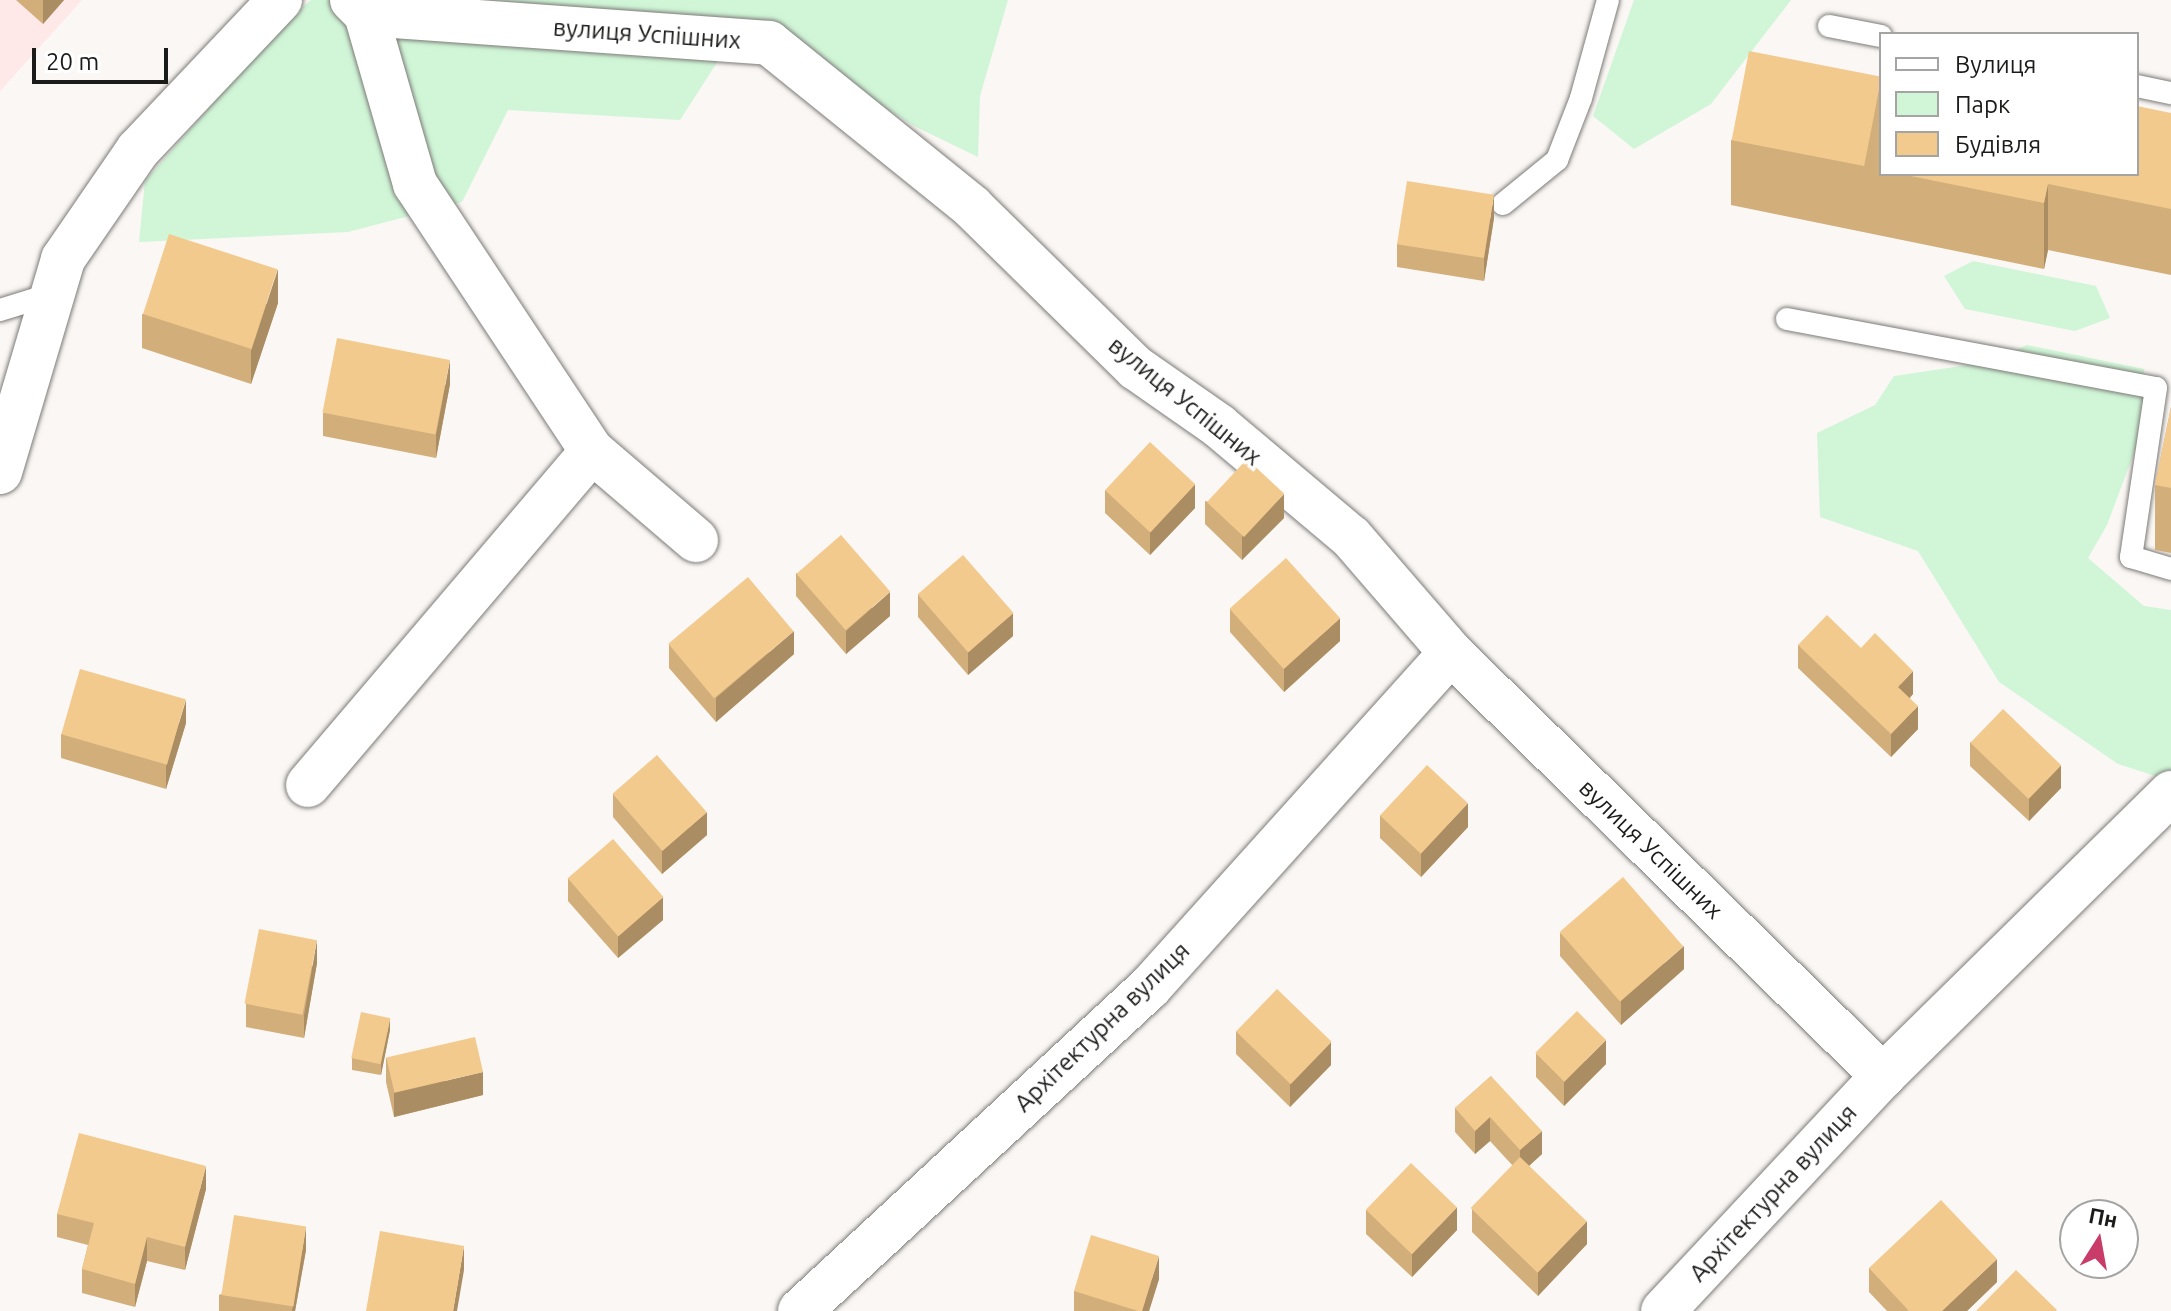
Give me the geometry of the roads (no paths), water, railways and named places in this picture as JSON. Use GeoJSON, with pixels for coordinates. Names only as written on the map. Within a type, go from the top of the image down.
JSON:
{"type":"FeatureCollection","features":[{"type":"Feature","properties":{"kind":"street"},"geometry":{"type":"LineString","coordinates":[[0,472],[63,259],[138,150],[280,0]]}},
{"type":"Feature","properties":{"kind":"street"},"geometry":{"type":"LineString","coordinates":[[359,7],[415,184],[592,451],[696,540]]}},
{"type":"Feature","properties":{"kind":"street","name":"вулиця Успішних"},"geometry":{"type":"LineString","coordinates":[[359,7],[769,43],[972,207],[1136,368],[1219,426],[1351,537],[1451,653],[1883,1076]]}},
{"type":"Feature","properties":{"kind":"street"},"geometry":{"type":"LineString","coordinates":[[308,785],[592,451]]}},
{"type":"Feature","properties":{"kind":"street","name":"Архітектурна вулиця"},"geometry":{"type":"LineString","coordinates":[[800,1311],[1149,988],[1451,653]]}},
{"type":"Feature","properties":{"kind":"street","name":"Архітектурна вулиця"},"geometry":{"type":"LineString","coordinates":[[1663,1311],[1883,1076],[2171,793]]}},
{"type":"Feature","properties":{"kind":"lane"},"geometry":{"type":"LineString","coordinates":[[1503,204],[1557,160],[1608,0]]}},
{"type":"Feature","properties":{"kind":"lane"},"geometry":{"type":"LineString","coordinates":[[1829,26],[1879,36]]}},
{"type":"Feature","properties":{"kind":"lane"},"geometry":{"type":"LineString","coordinates":[[2139,86],[2171,93]]}},
{"type":"Feature","properties":{"kind":"lane"},"geometry":{"type":"LineString","coordinates":[[0,310],[52,294]]}},
{"type":"Feature","properties":{"kind":"lane"},"geometry":{"type":"LineString","coordinates":[[1787,319],[2156,388],[2131,557],[2171,569]]}}]}
